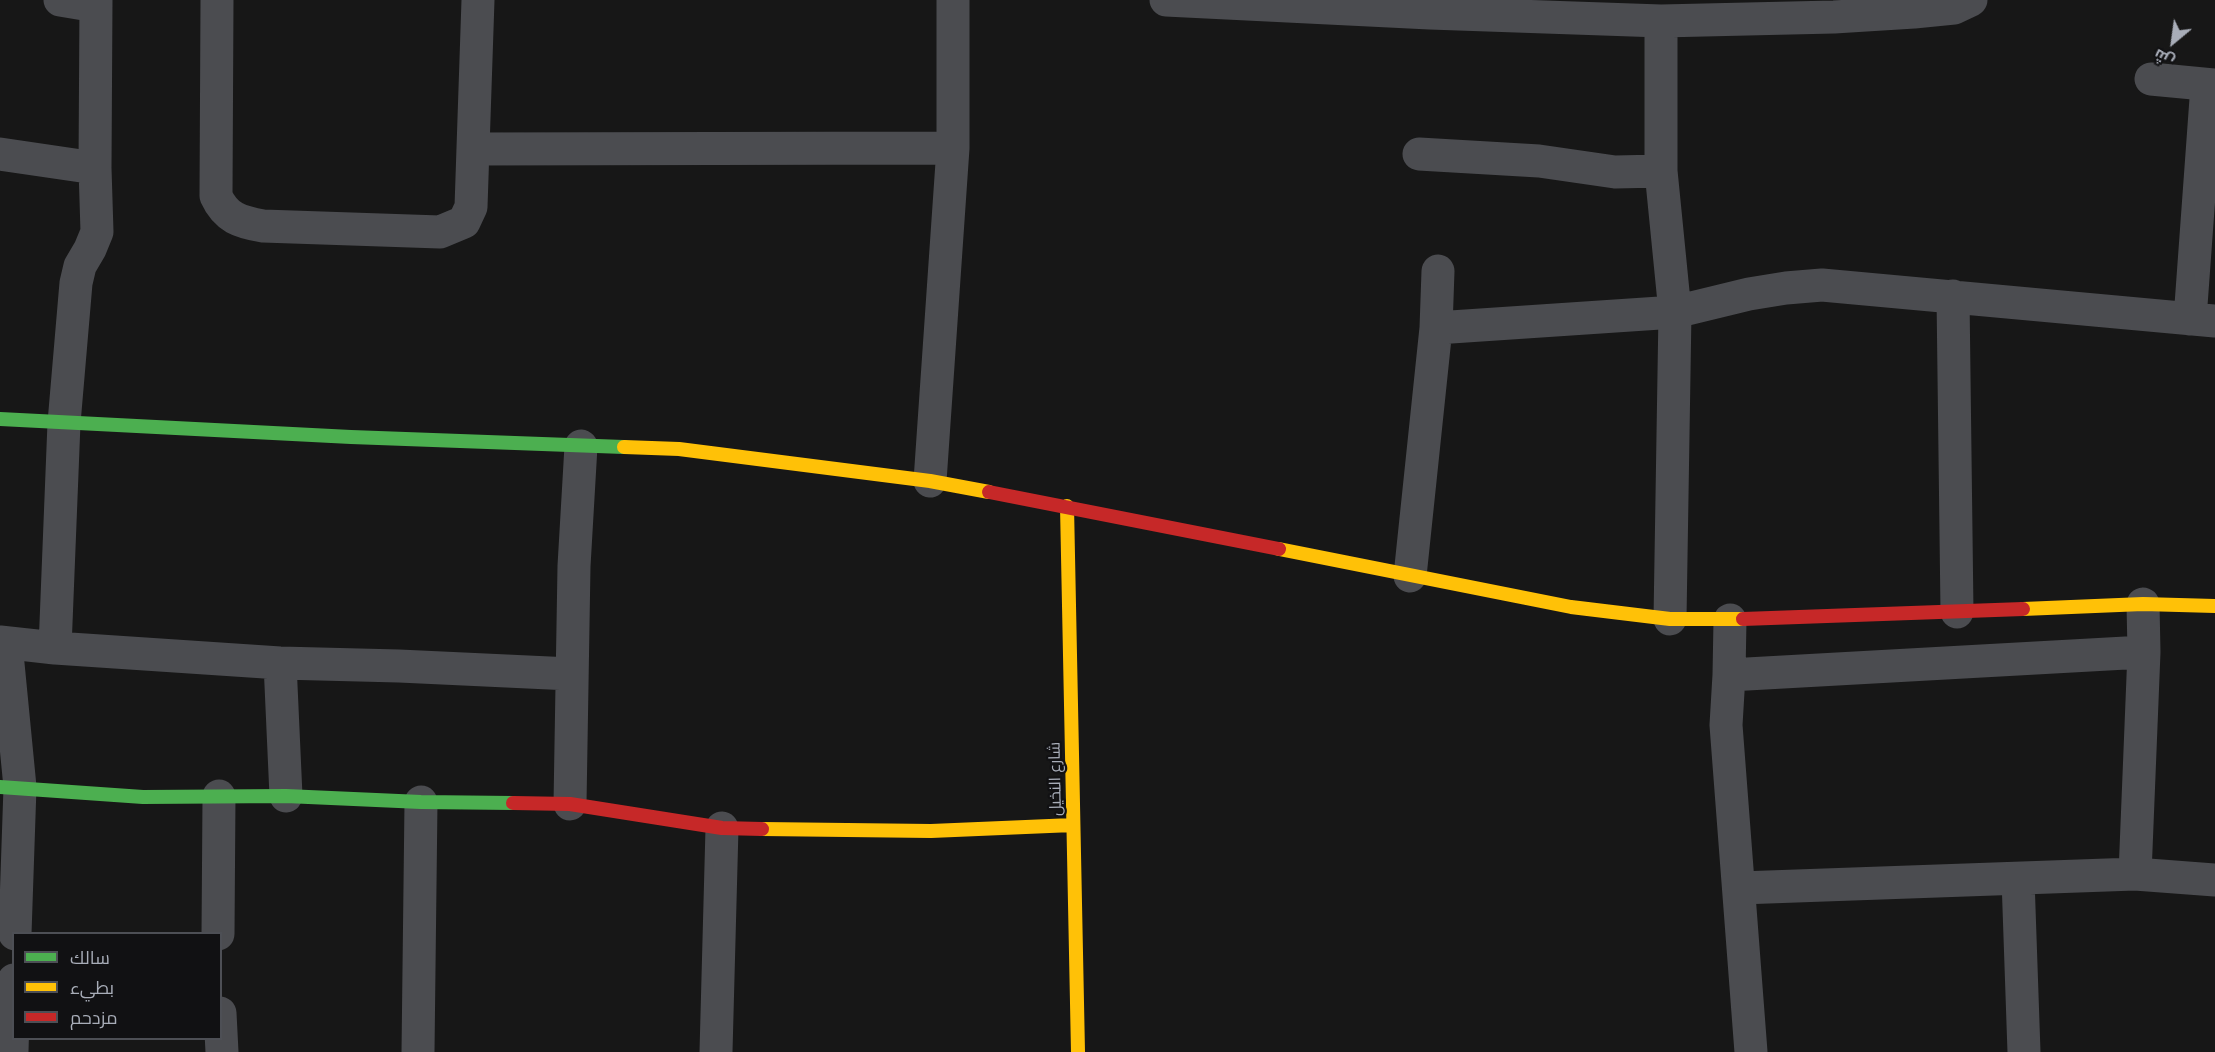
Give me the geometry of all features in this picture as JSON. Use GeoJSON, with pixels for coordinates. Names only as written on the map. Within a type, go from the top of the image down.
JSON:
{"type":"FeatureCollection","features":[{"type":"Feature","properties":{"kind":"main road"},"geometry":{"type":"LineString","coordinates":[[0,419],[679,449],[930,482],[1067,506],[1571,607],[1670,619],[1730,620],[2143,604],[2215,606]]}},
{"type":"Feature","properties":{"kind":"main road","name":"شارع النخيل"},"geometry":{"type":"LineString","coordinates":[[1067,506],[1078,1052]]}},
{"type":"Feature","properties":{"kind":"main road"},"geometry":{"type":"LineString","coordinates":[[10,787],[143,797],[286,796],[420,802],[570,804],[722,828],[931,831],[1073,825]]}},
{"type":"Feature","properties":{"kind":"street"},"geometry":{"type":"LineString","coordinates":[[55,648],[64,423],[76,283],[80,266],[97,232],[96,3],[60,0]]}},
{"type":"Feature","properties":{"kind":"street"},"geometry":{"type":"LineString","coordinates":[[217,0],[216,196],[222,208],[246,223],[263,226],[440,232],[464,222],[471,207],[478,0]]}},
{"type":"Feature","properties":{"kind":"street"},"geometry":{"type":"LineString","coordinates":[[930,482],[953,148],[953,0]]}},
{"type":"Feature","properties":{"kind":"street"},"geometry":{"type":"LineString","coordinates":[[1166,0],[1430,14],[1661,21],[1834,17],[1914,12],[1954,8],[1971,0]]}},
{"type":"Feature","properties":{"kind":"street"},"geometry":{"type":"LineString","coordinates":[[1661,21],[1661,171],[1675,312],[1670,619]]}},
{"type":"Feature","properties":{"kind":"street"},"geometry":{"type":"LineString","coordinates":[[1436,328],[1675,312],[1749,294],[1822,285],[2203,320],[2211,85],[2151,79]]}},
{"type":"Feature","properties":{"kind":"street"},"geometry":{"type":"LineString","coordinates":[[474,149],[953,148]]}},
{"type":"Feature","properties":{"kind":"street"},"geometry":{"type":"LineString","coordinates":[[0,154],[95,168]]}},
{"type":"Feature","properties":{"kind":"street"},"geometry":{"type":"LineString","coordinates":[[1419,154],[1539,161],[1615,172],[1661,171]]}},
{"type":"Feature","properties":{"kind":"street"},"geometry":{"type":"LineString","coordinates":[[1410,576],[1436,328],[1438,271]]}},
{"type":"Feature","properties":{"kind":"street"},"geometry":{"type":"LineString","coordinates":[[1953,296],[1957,612]]}},
{"type":"Feature","properties":{"kind":"street"},"geometry":{"type":"LineString","coordinates":[[570,804],[574,566],[581,446]]}},
{"type":"Feature","properties":{"kind":"street"},"geometry":{"type":"LineString","coordinates":[[2135,874],[2145,652],[2143,604]]}},
{"type":"Feature","properties":{"kind":"street"},"geometry":{"type":"LineString","coordinates":[[1730,620],[1726,725],[1751,1052]]}},
{"type":"Feature","properties":{"kind":"street"},"geometry":{"type":"LineString","coordinates":[[15,932],[3,643],[280,663],[571,674]]}},
{"type":"Feature","properties":{"kind":"street"},"geometry":{"type":"LineString","coordinates":[[1729,675],[2145,652]]}},
{"type":"Feature","properties":{"kind":"street"},"geometry":{"type":"LineString","coordinates":[[280,663],[286,796]]}},
{"type":"Feature","properties":{"kind":"street"},"geometry":{"type":"LineString","coordinates":[[218,932],[219,796]]}},
{"type":"Feature","properties":{"kind":"street"},"geometry":{"type":"LineString","coordinates":[[418,1052],[420,802]]}},
{"type":"Feature","properties":{"kind":"street"},"geometry":{"type":"LineString","coordinates":[[716,1052],[722,828]]}},
{"type":"Feature","properties":{"kind":"street"},"geometry":{"type":"LineString","coordinates":[[1740,888],[2135,874],[2215,880]]}},
{"type":"Feature","properties":{"kind":"street"},"geometry":{"type":"LineString","coordinates":[[2018,879],[2024,1052]]}},
{"type":"Feature","properties":{"kind":"traffic: fast"},"geometry":{"type":"LineString","coordinates":[[0,419],[351,437],[624,447]]}},
{"type":"Feature","properties":{"kind":"traffic: fast"},"geometry":{"type":"LineString","coordinates":[[0,787],[143,797],[286,796],[421,802],[513,803]]}},
{"type":"Feature","properties":{"kind":"traffic: slow"},"geometry":{"type":"LineString","coordinates":[[624,447],[679,449],[930,481],[989,492]]}},
{"type":"Feature","properties":{"kind":"traffic: slow"},"geometry":{"type":"LineString","coordinates":[[1067,506],[1078,1052]]}},
{"type":"Feature","properties":{"kind":"traffic: slow"},"geometry":{"type":"LineString","coordinates":[[1279,549],[1571,607],[1670,619],[1743,619]]}},
{"type":"Feature","properties":{"kind":"traffic: slow"},"geometry":{"type":"LineString","coordinates":[[2023,609],[2143,604],[2215,606]]}},
{"type":"Feature","properties":{"kind":"traffic: slow"},"geometry":{"type":"LineString","coordinates":[[762,829],[931,831],[1073,825]]}},
{"type":"Feature","properties":{"kind":"traffic: jam"},"geometry":{"type":"LineString","coordinates":[[989,492],[1279,549]]}},
{"type":"Feature","properties":{"kind":"traffic: jam"},"geometry":{"type":"LineString","coordinates":[[1743,619],[2023,609]]}},
{"type":"Feature","properties":{"kind":"traffic: jam"},"geometry":{"type":"LineString","coordinates":[[513,803],[570,804],[722,828],[762,829]]}}]}
